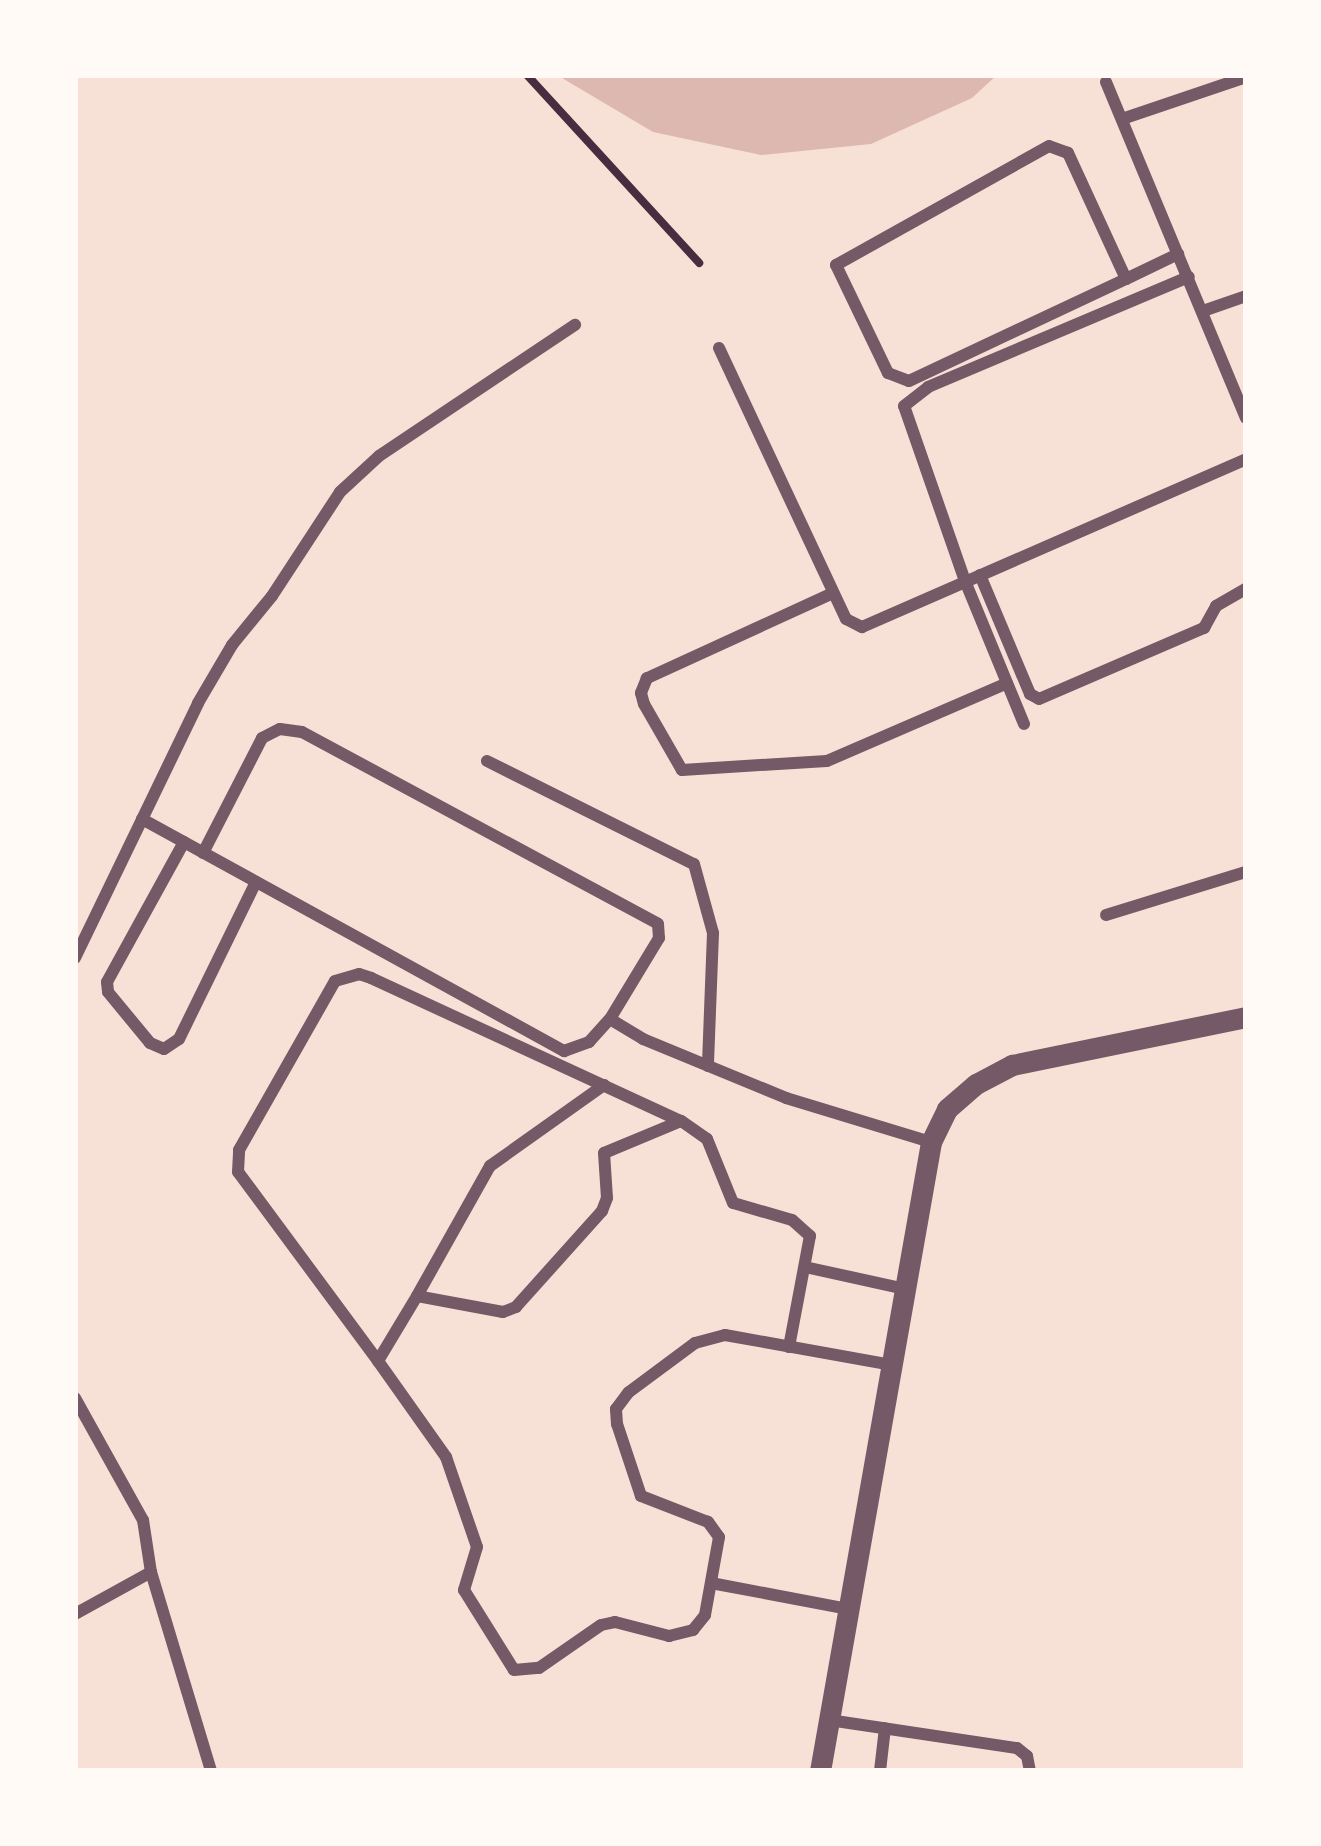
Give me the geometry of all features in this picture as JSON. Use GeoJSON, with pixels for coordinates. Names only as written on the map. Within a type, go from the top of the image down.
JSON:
{"type":"FeatureCollection","features":[{"type":"Feature","properties":{"kind":"street"},"geometry":{"type":"LineString","coordinates":[[1122,119],[1246,77]]}},
{"type":"Feature","properties":{"kind":"street"},"geometry":{"type":"LineString","coordinates":[[1106,82],[1246,418]]}},
{"type":"Feature","properties":{"kind":"street"},"geometry":{"type":"LineString","coordinates":[[1126,278],[1068,153],[1049,146],[836,265],[888,374],[909,381],[1178,254]]}},
{"type":"Feature","properties":{"kind":"street"},"geometry":{"type":"LineString","coordinates":[[1024,724],[964,581],[904,406],[928,387],[1189,277]]}},
{"type":"Feature","properties":{"kind":"street"},"geometry":{"type":"LineString","coordinates":[[1203,311],[1246,296]]}},
{"type":"Feature","properties":{"kind":"street"},"geometry":{"type":"LineString","coordinates":[[75,958],[232,644],[272,596],[340,492],[379,456],[575,325]]}},
{"type":"Feature","properties":{"kind":"street"},"geometry":{"type":"LineString","coordinates":[[719,348],[852,625],[862,627],[1246,459]]}},
{"type":"Feature","properties":{"kind":"street"},"geometry":{"type":"LineString","coordinates":[[980,575],[1030,694],[1039,699],[1204,628],[1216,606],[1246,589]]}},
{"type":"Feature","properties":{"kind":"street"},"geometry":{"type":"LineString","coordinates":[[833,593],[647,678],[640,693],[644,704],[682,770],[827,761],[1007,682]]}},
{"type":"Feature","properties":{"kind":"street"},"geometry":{"type":"LineString","coordinates":[[142,819],[202,853],[564,1052],[589,1042],[610,1019],[659,938],[658,924],[302,732],[280,729],[262,738],[202,853]]}},
{"type":"Feature","properties":{"kind":"street"},"geometry":{"type":"LineString","coordinates":[[487,761],[694,864],[713,933],[708,1066]]}},
{"type":"Feature","properties":{"kind":"street"},"geometry":{"type":"LineString","coordinates":[[184,842],[106,982],[108,992],[150,1043],[164,1049],[178,1039],[256,882]]}},
{"type":"Feature","properties":{"kind":"street"},"geometry":{"type":"LineString","coordinates":[[1106,915],[1246,872]]}},
{"type":"Feature","properties":{"kind":"street"},"geometry":{"type":"LineString","coordinates":[[789,1346],[810,1236],[802,1226],[733,1204],[707,1139],[681,1121],[370,978],[346,976],[327,988],[238,1150],[238,1172],[446,1457],[477,1546],[464,1589],[514,1670],[539,1668],[601,1624],[615,1622],[669,1636],[693,1630],[705,1616],[716,1528],[640,1496],[616,1409],[629,1392],[695,1343],[725,1335],[891,1365]]}},
{"type":"Feature","properties":{"kind":"street"},"geometry":{"type":"LineString","coordinates":[[820,1771],[931,1142],[947,1109],[976,1084],[1012,1065],[1246,1017]]}},
{"type":"Feature","properties":{"kind":"street"},"geometry":{"type":"LineString","coordinates":[[610,1019],[786,1098],[931,1142]]}},
{"type":"Feature","properties":{"kind":"street"},"geometry":{"type":"LineString","coordinates":[[378,1361],[490,1166],[604,1085]]}},
{"type":"Feature","properties":{"kind":"street"},"geometry":{"type":"LineString","coordinates":[[417,1296],[503,1312],[516,1307],[602,1211],[607,1198],[604,1154],[681,1121]]}},
{"type":"Feature","properties":{"kind":"street"},"geometry":{"type":"LineString","coordinates":[[805,1267],[905,1289]]}},
{"type":"Feature","properties":{"kind":"street"},"geometry":{"type":"LineString","coordinates":[[75,1398],[142,1520],[151,1572],[211,1771]]}},
{"type":"Feature","properties":{"kind":"street"},"geometry":{"type":"LineString","coordinates":[[75,1614],[151,1572]]}},
{"type":"Feature","properties":{"kind":"street"},"geometry":{"type":"LineString","coordinates":[[711,1583],[848,1609]]}},
{"type":"Feature","properties":{"kind":"street"},"geometry":{"type":"LineString","coordinates":[[829,1720],[1017,1748],[1027,1756],[1030,1771]]}},
{"type":"Feature","properties":{"kind":"street"},"geometry":{"type":"LineString","coordinates":[[880,1771],[885,1728]]}},
{"type":"Feature","properties":{"kind":"path"},"geometry":{"type":"LineString","coordinates":[[526,75],[699,262]]}},
{"type":"Feature","properties":{"kind":"shaded area"},"geometry":{"type":"Polygon","coordinates":[[[557,75],[997,75],[972,98],[871,144],[761,155],[653,132],[557,75]]]}}]}
